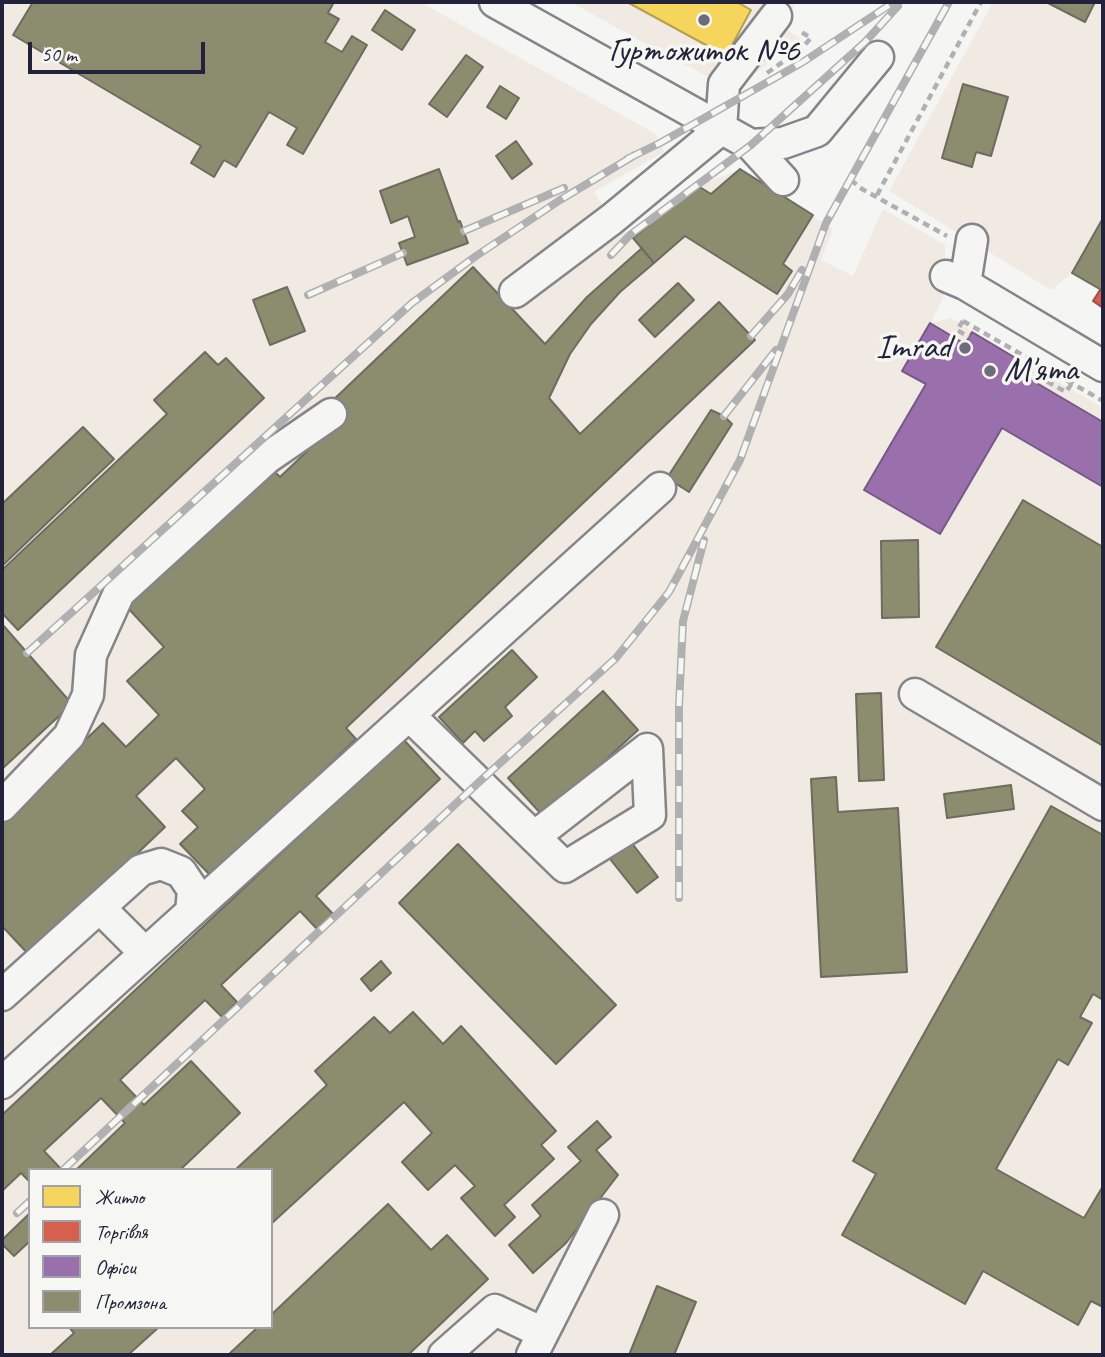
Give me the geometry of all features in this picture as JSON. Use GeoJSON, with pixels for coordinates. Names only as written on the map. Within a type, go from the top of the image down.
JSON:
{"type":"FeatureCollection","features":[{"type":"Feature","properties":{"kind":"street"},"geometry":{"type":"LineString","coordinates":[[495,2],[751,145],[783,180]]}},
{"type":"Feature","properties":{"kind":"street"},"geometry":{"type":"LineString","coordinates":[[515,292],[612,219],[721,129],[724,84],[776,16]]}},
{"type":"Feature","properties":{"kind":"street"},"geometry":{"type":"LineString","coordinates":[[751,145],[783,143],[817,131],[878,57]]}},
{"type":"Feature","properties":{"kind":"street"},"geometry":{"type":"LineString","coordinates":[[964,241],[955,280],[1103,366]]}},
{"type":"Feature","properties":{"kind":"street"},"geometry":{"type":"LineString","coordinates":[[2,806],[69,736],[88,695],[91,655],[119,593],[267,458],[331,414]]}},
{"type":"Feature","properties":{"kind":"street"},"geometry":{"type":"LineString","coordinates":[[2,1083],[660,488]]}},
{"type":"Feature","properties":{"kind":"street"},"geometry":{"type":"LineString","coordinates":[[915,694],[1103,805]]}},
{"type":"Feature","properties":{"kind":"street"},"geometry":{"type":"LineString","coordinates":[[408,715],[534,837]]}},
{"type":"Feature","properties":{"kind":"street"},"geometry":{"type":"LineString","coordinates":[[2,995],[141,870],[161,864],[181,872],[192,890],[191,912]]}},
{"type":"Feature","properties":{"kind":"street"},"geometry":{"type":"LineString","coordinates":[[100,908],[145,953]]}},
{"type":"Feature","properties":{"kind":"street"},"geometry":{"type":"LineString","coordinates":[[444,1355],[495,1310],[537,1344],[603,1215]]}},
{"type":"Feature","properties":{"kind":"path"},"geometry":{"type":"LineString","coordinates":[[877,195],[981,2]]}},
{"type":"Feature","properties":{"kind":"path"},"geometry":{"type":"LineString","coordinates":[[850,180],[862,189],[964,241]]}},
{"type":"Feature","properties":{"kind":"path"},"geometry":{"type":"LineString","coordinates":[[963,321],[1103,401]]}},
{"type":"Feature","properties":{"kind":"path"},"geometry":{"type":"LineString","coordinates":[[963,334],[968,337]]}},
{"type":"Feature","properties":{"kind":"path"},"geometry":{"type":"LineString","coordinates":[[1026,370],[1066,392],[1072,383]]}},
{"type":"Feature","properties":{"kind":"shaded area"},"geometry":{"type":"Polygon","coordinates":[[[2,2],[420,2],[656,134],[664,152],[594,192],[612,219],[632,237],[698,186],[740,169],[833,229],[821,260],[853,276],[883,209],[945,245],[945,293],[931,323],[951,318],[1103,408],[1103,1355],[2,1355],[2,2]]]}},
{"type":"Feature","properties":{"kind":"shaded area"},"geometry":{"type":"Polygon","coordinates":[[[571,2],[796,2],[783,27],[801,39],[734,89],[669,57],[571,2]]]}},
{"type":"Feature","properties":{"kind":"shaded area"},"geometry":{"type":"Polygon","coordinates":[[[993,2],[1103,2],[1103,291],[1072,273],[1051,290],[889,191],[993,2]]]}},
{"type":"Feature","properties":{"kind":"building: Житло","name":"Гуртожиток №6"},"geometry":{"type":"Polygon","coordinates":[[[627,2],[737,2],[751,10],[726,56],[627,2]]]}},
{"type":"Feature","properties":{"kind":"building: Торгівля"},"geometry":{"type":"Polygon","coordinates":[[[1100,290],[1103,292],[1103,308],[1093,301],[1100,290]]]}},
{"type":"Feature","properties":{"kind":"building: Офіси"},"geometry":{"type":"Polygon","coordinates":[[[930,323],[965,344],[972,332],[1029,366],[1023,375],[1103,422],[1103,487],[1002,428],[940,534],[864,490],[926,384],[902,371],[930,323]]]}},
{"type":"Feature","properties":{"kind":"building: Промзона"},"geometry":{"type":"Polygon","coordinates":[[[33,2],[334,2],[328,13],[339,19],[325,42],[342,52],[352,36],[367,45],[303,154],[287,145],[297,128],[269,112],[236,167],[224,160],[214,177],[191,163],[201,146],[13,35],[33,2]]]}},
{"type":"Feature","properties":{"kind":"building: Промзона"},"geometry":{"type":"Polygon","coordinates":[[[1046,2],[1095,2],[1085,22],[1046,2]]]}},
{"type":"Feature","properties":{"kind":"building: Промзона"},"geometry":{"type":"Polygon","coordinates":[[[385,10],[415,30],[402,50],[372,30],[385,10]]]}},
{"type":"Feature","properties":{"kind":"building: Промзона"},"geometry":{"type":"Polygon","coordinates":[[[466,55],[483,67],[447,117],[429,104],[466,55]]]}},
{"type":"Feature","properties":{"kind":"building: Промзона"},"geometry":{"type":"Polygon","coordinates":[[[963,84],[1008,97],[991,156],[976,152],[972,167],[942,158],[963,84]]]}},
{"type":"Feature","properties":{"kind":"building: Промзона"},"geometry":{"type":"Polygon","coordinates":[[[500,86],[519,98],[506,119],[487,107],[500,86]]]}},
{"type":"Feature","properties":{"kind":"building: Промзона"},"geometry":{"type":"Polygon","coordinates":[[[516,141],[532,164],[512,179],[496,156],[516,141]]]}},
{"type":"Feature","properties":{"kind":"building: Промзона"},"geometry":{"type":"Polygon","coordinates":[[[439,169],[468,243],[407,265],[399,243],[415,237],[408,216],[391,223],[380,191],[439,169]]]}},
{"type":"Feature","properties":{"kind":"building: Промзона"},"geometry":{"type":"Polygon","coordinates":[[[740,169],[813,215],[783,264],[792,271],[777,294],[685,236],[654,263],[633,238],[698,186],[711,194],[740,169]]]}},
{"type":"Feature","properties":{"kind":"building: Промзона"},"geometry":{"type":"Polygon","coordinates":[[[1103,218],[1103,291],[1072,273],[1103,218]]]}},
{"type":"Feature","properties":{"kind":"building: Промзона"},"geometry":{"type":"Polygon","coordinates":[[[642,248],[654,263],[620,292],[591,324],[570,354],[549,398],[580,434],[719,302],[755,340],[346,728],[356,739],[212,877],[180,844],[198,827],[182,811],[205,789],[176,758],[136,796],[165,827],[30,956],[2,926],[2,820],[103,723],[126,747],[159,715],[127,681],[164,647],[127,607],[272,469],[280,477],[343,417],[330,403],[473,267],[545,344],[587,297],[642,248]]]}},
{"type":"Feature","properties":{"kind":"building: Промзона"},"geometry":{"type":"Polygon","coordinates":[[[678,283],[694,300],[655,337],[639,320],[678,283]]]}},
{"type":"Feature","properties":{"kind":"building: Промзона"},"geometry":{"type":"Polygon","coordinates":[[[287,287],[305,331],[270,345],[253,300],[287,287]]]}},
{"type":"Feature","properties":{"kind":"building: Промзона"},"geometry":{"type":"Polygon","coordinates":[[[205,352],[218,365],[226,358],[264,398],[18,630],[2,613],[2,570],[167,414],[154,400],[205,352]]]}},
{"type":"Feature","properties":{"kind":"building: Промзона"},"geometry":{"type":"Polygon","coordinates":[[[711,410],[724,416],[732,424],[689,492],[667,478],[711,410]]]}},
{"type":"Feature","properties":{"kind":"building: Промзона"},"geometry":{"type":"Polygon","coordinates":[[[83,427],[114,459],[2,566],[2,504],[83,427]]]}},
{"type":"Feature","properties":{"kind":"building: Промзона"},"geometry":{"type":"Polygon","coordinates":[[[1023,500],[1103,547],[1103,746],[936,647],[1023,500]]]}},
{"type":"Feature","properties":{"kind":"building: Промзона"},"geometry":{"type":"Polygon","coordinates":[[[918,540],[919,617],[882,618],[881,541],[918,540]]]}},
{"type":"Feature","properties":{"kind":"building: Промзона"},"geometry":{"type":"Polygon","coordinates":[[[2,624],[72,704],[2,769],[2,624]]]}},
{"type":"Feature","properties":{"kind":"building: Промзона"},"geometry":{"type":"Polygon","coordinates":[[[512,650],[537,677],[505,707],[512,716],[484,741],[475,731],[463,743],[439,717],[512,650]]]}},
{"type":"Feature","properties":{"kind":"building: Промзона"},"geometry":{"type":"Polygon","coordinates":[[[603,691],[638,730],[544,817],[508,778],[603,691]]]}},
{"type":"Feature","properties":{"kind":"building: Промзона"},"geometry":{"type":"Polygon","coordinates":[[[881,693],[884,780],[859,781],[856,694],[881,693]]]}},
{"type":"Feature","properties":{"kind":"building: Промзона"},"geometry":{"type":"Polygon","coordinates":[[[403,739],[440,779],[316,896],[333,914],[317,929],[300,911],[221,985],[237,1002],[222,1017],[205,1000],[120,1080],[144,1105],[191,1061],[240,1113],[182,1168],[78,1168],[125,1123],[101,1098],[44,1151],[60,1168],[28,1168],[28,1180],[21,1173],[2,1191],[2,1115],[403,739]]]}},
{"type":"Feature","properties":{"kind":"building: Промзона"},"geometry":{"type":"Polygon","coordinates":[[[836,777],[838,812],[898,808],[907,972],[821,977],[811,779],[836,777]]]}},
{"type":"Feature","properties":{"kind":"building: Промзона"},"geometry":{"type":"Polygon","coordinates":[[[1011,785],[1014,809],[947,818],[944,794],[1011,785]]]}},
{"type":"Feature","properties":{"kind":"building: Промзона"},"geometry":{"type":"Polygon","coordinates":[[[1051,806],[1103,835],[1103,1000],[1093,994],[1080,1017],[1092,1023],[1068,1065],[1058,1059],[996,1169],[1084,1218],[1103,1186],[1103,1307],[1091,1301],[1078,1325],[983,1271],[965,1304],[842,1235],[876,1174],[853,1161],[1051,806]]]}},
{"type":"Feature","properties":{"kind":"building: Промзона"},"geometry":{"type":"Polygon","coordinates":[[[631,842],[658,877],[637,893],[610,859],[631,842]]]}},
{"type":"Feature","properties":{"kind":"building: Промзона"},"geometry":{"type":"Polygon","coordinates":[[[458,844],[616,1005],[556,1064],[399,903],[458,844]]]}},
{"type":"Feature","properties":{"kind":"building: Промзона"},"geometry":{"type":"Polygon","coordinates":[[[381,961],[391,973],[371,991],[361,979],[381,961]]]}},
{"type":"Feature","properties":{"kind":"building: Промзона"},"geometry":{"type":"Polygon","coordinates":[[[413,1012],[443,1044],[461,1026],[556,1131],[541,1145],[554,1159],[504,1205],[515,1217],[495,1236],[461,1198],[475,1186],[455,1165],[428,1190],[402,1162],[432,1133],[404,1102],[273,1222],[273,1168],[237,1168],[327,1085],[315,1071],[374,1017],[390,1033],[413,1012]]]}},
{"type":"Feature","properties":{"kind":"building: Промзона"},"geometry":{"type":"Polygon","coordinates":[[[597,1121],[611,1137],[596,1150],[618,1175],[566,1243],[533,1273],[509,1245],[541,1216],[532,1205],[581,1161],[568,1147],[597,1121]]]}},
{"type":"Feature","properties":{"kind":"building: Промзона"},"geometry":{"type":"Polygon","coordinates":[[[388,1204],[431,1250],[447,1235],[488,1279],[408,1355],[228,1355],[256,1329],[273,1329],[273,1313],[388,1204]]]}},
{"type":"Feature","properties":{"kind":"building: Промзона"},"geometry":{"type":"Polygon","coordinates":[[[28,1215],[28,1243],[14,1256],[2,1244],[2,1240],[28,1215]]]}},
{"type":"Feature","properties":{"kind":"building: Промзона"},"geometry":{"type":"Polygon","coordinates":[[[657,1286],[696,1302],[674,1355],[629,1355],[657,1286]]]}},
{"type":"Feature","properties":{"kind":"building: Промзона"},"geometry":{"type":"Polygon","coordinates":[[[71,1329],[157,1329],[128,1355],[50,1355],[74,1333],[71,1329]]]}},
{"type":"Feature","properties":{"kind":"railway"},"geometry":{"type":"LineString","coordinates":[[627,159],[803,62],[894,2]]}},
{"type":"Feature","properties":{"kind":"railway"},"geometry":{"type":"LineString","coordinates":[[65,1168],[616,658],[669,592],[740,460],[826,223],[949,2]]}},
{"type":"Feature","properties":{"kind":"railway"},"geometry":{"type":"LineString","coordinates":[[611,255],[630,235],[751,145],[865,42],[898,6]]}},
{"type":"Feature","properties":{"kind":"railway"},"geometry":{"type":"LineString","coordinates":[[27,653],[412,303],[560,200],[635,155]]}},
{"type":"Feature","properties":{"kind":"railway"},"geometry":{"type":"LineString","coordinates":[[464,231],[564,188]]}},
{"type":"Feature","properties":{"kind":"railway"},"geometry":{"type":"LineString","coordinates":[[308,295],[403,253]]}},
{"type":"Feature","properties":{"kind":"railway"},"geometry":{"type":"LineString","coordinates":[[751,336],[788,294],[802,270]]}},
{"type":"Feature","properties":{"kind":"railway"},"geometry":{"type":"LineString","coordinates":[[724,416],[776,350]]}},
{"type":"Feature","properties":{"kind":"railway"},"geometry":{"type":"LineString","coordinates":[[679,898],[679,706],[683,621],[704,540]]}},
{"type":"Feature","properties":{"kind":"railway"},"geometry":{"type":"LineString","coordinates":[[17,1213],[28,1203]]}},
{"type":"Feature","properties":{"kind":"place","name":"Гуртожиток №6"},"geometry":{"type":"Point","coordinates":[704,20]}},
{"type":"Feature","properties":{"kind":"place","name":"Imrad"},"geometry":{"type":"Point","coordinates":[965,348]}},
{"type":"Feature","properties":{"kind":"place","name":"М'ята"},"geometry":{"type":"Point","coordinates":[990,371]}}]}
